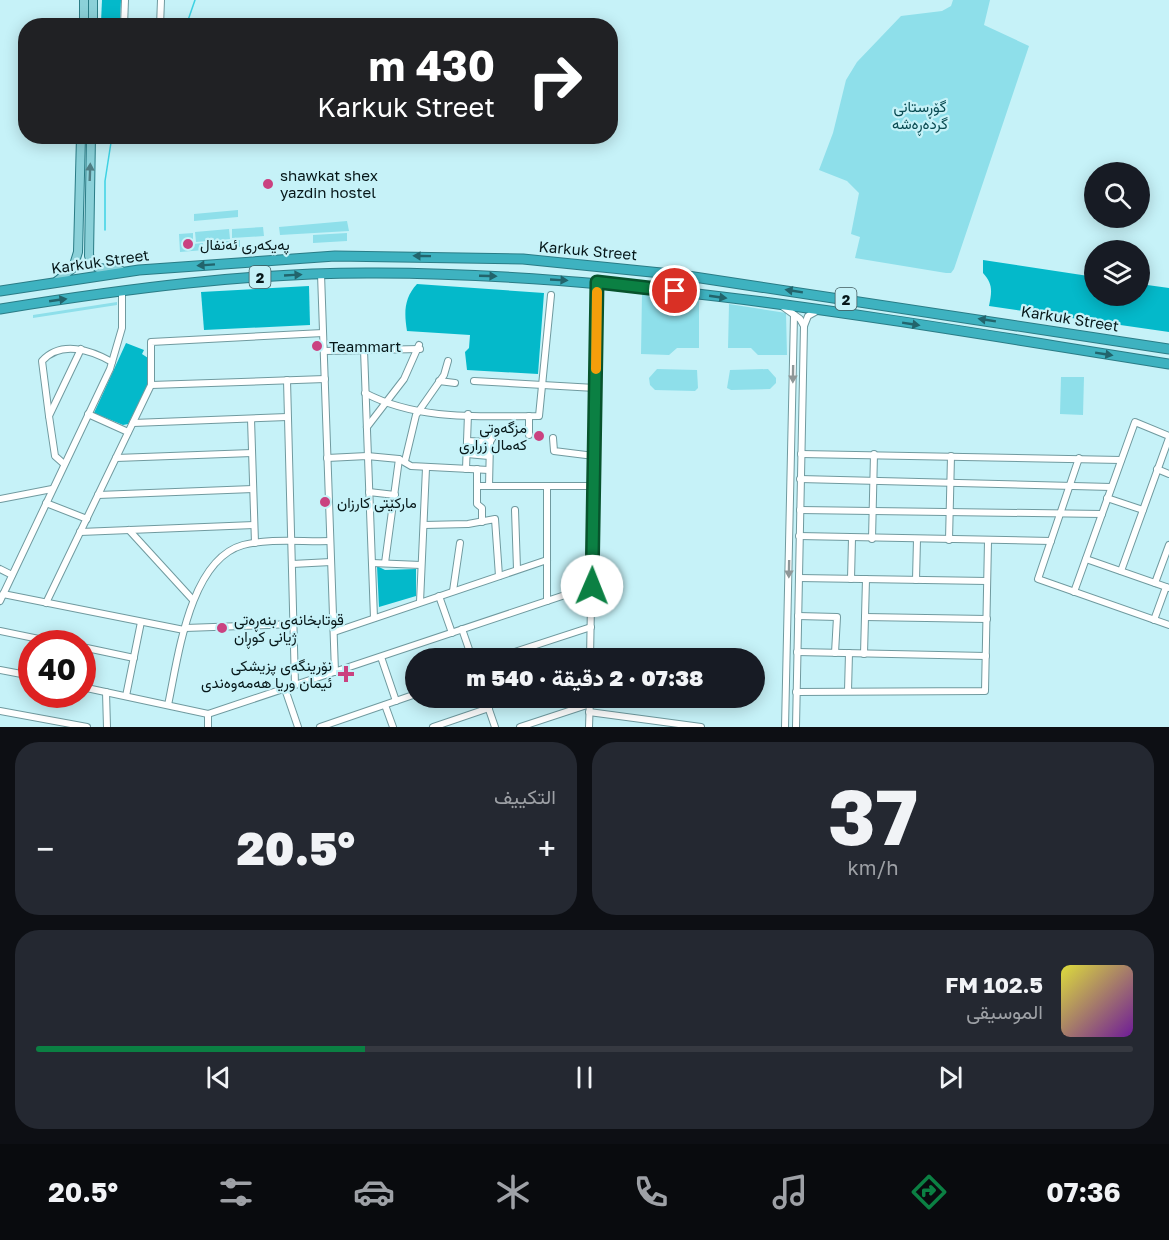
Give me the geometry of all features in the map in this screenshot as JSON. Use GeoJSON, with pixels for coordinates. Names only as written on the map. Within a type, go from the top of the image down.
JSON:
{"type":"FeatureCollection","features":[{"type":"Feature","properties":{"kind":"highway","name":"Karkuk Street"},"geometry":{"type":"LineString","coordinates":[[0,291],[136,270],[336,256],[523,259],[681,275],[1169,349]]}},
{"type":"Feature","properties":{"kind":"highway"},"geometry":{"type":"LineString","coordinates":[[521,278],[523,259]]}},
{"type":"Feature","properties":{"kind":"highway","name":"Karkuk Street"},"geometry":{"type":"LineString","coordinates":[[0,309],[194,283],[321,274],[416,273],[597,282],[818,310],[1169,364]]}},
{"type":"Feature","properties":{"kind":"main road"},"geometry":{"type":"LineString","coordinates":[[84,0],[84,18]]}},
{"type":"Feature","properties":{"kind":"main road"},"geometry":{"type":"LineString","coordinates":[[93,0],[93,18]]}},
{"type":"Feature","properties":{"kind":"main road"},"geometry":{"type":"LineString","coordinates":[[57,281],[73,268],[77,258],[81,144]]}},
{"type":"Feature","properties":{"kind":"main road"},"geometry":{"type":"LineString","coordinates":[[91,144],[88,250],[91,261],[104,270],[136,270]]}},
{"type":"Feature","properties":{"kind":"main road"},"geometry":{"type":"LineString","coordinates":[[80,204],[89,204]]}},
{"type":"Feature","properties":{"kind":"street"},"geometry":{"type":"LineString","coordinates":[[124,18],[125,0]]}},
{"type":"Feature","properties":{"kind":"street"},"geometry":{"type":"LineString","coordinates":[[160,18],[161,0]]}},
{"type":"Feature","properties":{"kind":"street"},"geometry":{"type":"LineString","coordinates":[[321,274],[335,672]]}},
{"type":"Feature","properties":{"kind":"street"},"geometry":{"type":"LineString","coordinates":[[590,648],[597,282]]}},
{"type":"Feature","properties":{"kind":"street"},"geometry":{"type":"LineString","coordinates":[[0,601],[112,362],[122,328],[122,291]]}},
{"type":"Feature","properties":{"kind":"street"},"geometry":{"type":"LineString","coordinates":[[365,393],[387,404],[417,412],[539,416],[552,295]]}},
{"type":"Feature","properties":{"kind":"street"},"geometry":{"type":"LineString","coordinates":[[782,306],[804,326]]}},
{"type":"Feature","properties":{"kind":"street"},"geometry":{"type":"LineString","coordinates":[[795,727],[804,326],[808,316],[818,310]]}},
{"type":"Feature","properties":{"kind":"street"},"geometry":{"type":"LineString","coordinates":[[785,727],[794,315]]}},
{"type":"Feature","properties":{"kind":"street"},"geometry":{"type":"LineString","coordinates":[[46,603],[151,386],[151,342],[323,333]]}},
{"type":"Feature","properties":{"kind":"street"},"geometry":{"type":"LineString","coordinates":[[324,351],[419,347],[404,379],[367,428]]}},
{"type":"Feature","properties":{"kind":"street"},"geometry":{"type":"LineString","coordinates":[[49,416],[81,349]]}},
{"type":"Feature","properties":{"kind":"street"},"geometry":{"type":"LineString","coordinates":[[64,464],[55,456],[42,361],[48,354],[88,349],[112,362]]}},
{"type":"Feature","properties":{"kind":"street"},"geometry":{"type":"LineString","coordinates":[[364,350],[374,618]]}},
{"type":"Feature","properties":{"kind":"street"},"geometry":{"type":"LineString","coordinates":[[385,563],[402,460],[417,412],[439,381],[448,361]]}},
{"type":"Feature","properties":{"kind":"street"},"geometry":{"type":"LineString","coordinates":[[151,386],[325,379]]}},
{"type":"Feature","properties":{"kind":"street"},"geometry":{"type":"LineString","coordinates":[[287,380],[295,685]]}},
{"type":"Feature","properties":{"kind":"street"},"geometry":{"type":"LineString","coordinates":[[439,381],[455,383]]}},
{"type":"Feature","properties":{"kind":"street"},"geometry":{"type":"LineString","coordinates":[[474,381],[595,388]]}},
{"type":"Feature","properties":{"kind":"street"},"geometry":{"type":"LineString","coordinates":[[88,414],[128,432]]}},
{"type":"Feature","properties":{"kind":"street"},"geometry":{"type":"LineString","coordinates":[[466,469],[468,414]]}},
{"type":"Feature","properties":{"kind":"street"},"geometry":{"type":"LineString","coordinates":[[529,416],[530,435]]}},
{"type":"Feature","properties":{"kind":"street"},"geometry":{"type":"LineString","coordinates":[[133,423],[287,417]]}},
{"type":"Feature","properties":{"kind":"street"},"geometry":{"type":"LineString","coordinates":[[251,418],[255,543]]}},
{"type":"Feature","properties":{"kind":"street"},"geometry":{"type":"LineString","coordinates":[[1074,592],[1135,422],[1169,437],[1121,572]]}},
{"type":"Feature","properties":{"kind":"street"},"geometry":{"type":"LineString","coordinates":[[553,438],[554,451],[594,456]]}},
{"type":"Feature","properties":{"kind":"street"},"geometry":{"type":"LineString","coordinates":[[467,441],[491,439],[489,486]]}},
{"type":"Feature","properties":{"kind":"street"},"geometry":{"type":"LineString","coordinates":[[116,458],[252,453]]}},
{"type":"Feature","properties":{"kind":"street"},"geometry":{"type":"LineString","coordinates":[[467,454],[489,456]]}},
{"type":"Feature","properties":{"kind":"street"},"geometry":{"type":"LineString","coordinates":[[801,454],[1121,460]]}},
{"type":"Feature","properties":{"kind":"street"},"geometry":{"type":"LineString","coordinates":[[872,538],[874,454]]}},
{"type":"Feature","properties":{"kind":"street"},"geometry":{"type":"LineString","coordinates":[[327,458],[368,456],[402,460],[411,466],[426,468],[489,470]]}},
{"type":"Feature","properties":{"kind":"street"},"geometry":{"type":"LineString","coordinates":[[949,540],[951,456]]}},
{"type":"Feature","properties":{"kind":"street"},"geometry":{"type":"LineString","coordinates":[[1079,458],[1038,579],[1169,626]]}},
{"type":"Feature","properties":{"kind":"street"},"geometry":{"type":"LineString","coordinates":[[420,602],[426,468]]}},
{"type":"Feature","properties":{"kind":"street"},"geometry":{"type":"LineString","coordinates":[[477,470],[477,504],[482,508],[482,522]]}},
{"type":"Feature","properties":{"kind":"street"},"geometry":{"type":"LineString","coordinates":[[1157,470],[1169,474]]}},
{"type":"Feature","properties":{"kind":"street"},"geometry":{"type":"LineString","coordinates":[[800,479],[1111,487]]}},
{"type":"Feature","properties":{"kind":"street"},"geometry":{"type":"LineString","coordinates":[[477,486],[594,486]]}},
{"type":"Feature","properties":{"kind":"street"},"geometry":{"type":"LineString","coordinates":[[547,601],[548,486]]}},
{"type":"Feature","properties":{"kind":"street"},"geometry":{"type":"LineString","coordinates":[[0,499],[52,489]]}},
{"type":"Feature","properties":{"kind":"street"},"geometry":{"type":"LineString","coordinates":[[98,495],[253,489]]}},
{"type":"Feature","properties":{"kind":"street"},"geometry":{"type":"LineString","coordinates":[[369,492],[395,495]]}},
{"type":"Feature","properties":{"kind":"street"},"geometry":{"type":"LineString","coordinates":[[790,497],[800,497]]}},
{"type":"Feature","properties":{"kind":"street"},"geometry":{"type":"LineString","coordinates":[[1107,498],[1143,510]]}},
{"type":"Feature","properties":{"kind":"street"},"geometry":{"type":"LineString","coordinates":[[46,503],[87,519]]}},
{"type":"Feature","properties":{"kind":"street"},"geometry":{"type":"LineString","coordinates":[[515,510],[517,569]]}},
{"type":"Feature","properties":{"kind":"street"},"geometry":{"type":"LineString","coordinates":[[800,510],[1102,514]]}},
{"type":"Feature","properties":{"kind":"street"},"geometry":{"type":"LineString","coordinates":[[424,525],[482,522],[495,519],[500,576]]}},
{"type":"Feature","properties":{"kind":"street"},"geometry":{"type":"LineString","coordinates":[[80,532],[255,525]]}},
{"type":"Feature","properties":{"kind":"street"},"geometry":{"type":"LineString","coordinates":[[129,530],[193,600]]}},
{"type":"Feature","properties":{"kind":"street"},"geometry":{"type":"LineString","coordinates":[[799,536],[1051,541]]}},
{"type":"Feature","properties":{"kind":"street"},"geometry":{"type":"LineString","coordinates":[[851,579],[852,538]]}},
{"type":"Feature","properties":{"kind":"street"},"geometry":{"type":"LineString","coordinates":[[916,580],[917,539]]}},
{"type":"Feature","properties":{"kind":"street"},"geometry":{"type":"LineString","coordinates":[[796,692],[986,691],[988,540]]}},
{"type":"Feature","properties":{"kind":"street"},"geometry":{"type":"LineString","coordinates":[[168,705],[184,629],[193,600],[225,555],[237,547],[255,543],[330,541]]}},
{"type":"Feature","properties":{"kind":"street"},"geometry":{"type":"LineString","coordinates":[[453,591],[460,543]]}},
{"type":"Feature","properties":{"kind":"street"},"geometry":{"type":"LineString","coordinates":[[1155,583],[1169,545]]}},
{"type":"Feature","properties":{"kind":"street"},"geometry":{"type":"LineString","coordinates":[[1086,559],[1168,588],[1154,620]]}},
{"type":"Feature","properties":{"kind":"street"},"geometry":{"type":"LineString","coordinates":[[334,632],[547,560]]}},
{"type":"Feature","properties":{"kind":"street"},"geometry":{"type":"LineString","coordinates":[[292,564],[331,562]]}},
{"type":"Feature","properties":{"kind":"street"},"geometry":{"type":"LineString","coordinates":[[372,563],[421,565]]}},
{"type":"Feature","properties":{"kind":"street"},"geometry":{"type":"LineString","coordinates":[[0,569],[12,575]]}},
{"type":"Feature","properties":{"kind":"street"},"geometry":{"type":"LineString","coordinates":[[798,578],[987,581]]}},
{"type":"Feature","properties":{"kind":"street"},"geometry":{"type":"LineString","coordinates":[[864,654],[866,579]]}},
{"type":"Feature","properties":{"kind":"street"},"geometry":{"type":"LineString","coordinates":[[96,690],[208,714],[592,586]]}},
{"type":"Feature","properties":{"kind":"street"},"geometry":{"type":"LineString","coordinates":[[3,594],[184,629],[294,624]]}},
{"type":"Feature","properties":{"kind":"street"},"geometry":{"type":"LineString","coordinates":[[439,596],[452,633]]}},
{"type":"Feature","properties":{"kind":"street"},"geometry":{"type":"LineString","coordinates":[[798,616],[837,617],[835,653]]}},
{"type":"Feature","properties":{"kind":"street"},"geometry":{"type":"LineString","coordinates":[[865,617],[987,619]]}},
{"type":"Feature","properties":{"kind":"street"},"geometry":{"type":"LineString","coordinates":[[126,696],[141,622]]}},
{"type":"Feature","properties":{"kind":"street"},"geometry":{"type":"LineString","coordinates":[[788,624],[798,625]]}},
{"type":"Feature","properties":{"kind":"street"},"geometry":{"type":"LineString","coordinates":[[527,648],[591,627]]}},
{"type":"Feature","properties":{"kind":"street"},"geometry":{"type":"LineString","coordinates":[[462,629],[469,648]]}},
{"type":"Feature","properties":{"kind":"street"},"geometry":{"type":"LineString","coordinates":[[0,631],[18,635]]}},
{"type":"Feature","properties":{"kind":"street"},"geometry":{"type":"LineString","coordinates":[[96,650],[134,657]]}},
{"type":"Feature","properties":{"kind":"street"},"geometry":{"type":"LineString","coordinates":[[797,652],[986,656]]}},
{"type":"Feature","properties":{"kind":"street"},"geometry":{"type":"LineString","coordinates":[[848,691],[849,653]]}},
{"type":"Feature","properties":{"kind":"street"},"geometry":{"type":"LineString","coordinates":[[381,657],[396,701]]}},
{"type":"Feature","properties":{"kind":"street"},"geometry":{"type":"LineString","coordinates":[[0,670],[18,673]]}},
{"type":"Feature","properties":{"kind":"street"},"geometry":{"type":"LineString","coordinates":[[285,689],[298,727]]}},
{"type":"Feature","properties":{"kind":"street"},"geometry":{"type":"LineString","coordinates":[[106,692],[107,727]]}},
{"type":"Feature","properties":{"kind":"street"},"geometry":{"type":"LineString","coordinates":[[320,727],[405,698]]}},
{"type":"Feature","properties":{"kind":"street"},"geometry":{"type":"LineString","coordinates":[[386,705],[393,727]]}},
{"type":"Feature","properties":{"kind":"street"},"geometry":{"type":"LineString","coordinates":[[433,727],[489,708],[495,727]]}},
{"type":"Feature","properties":{"kind":"street"},"geometry":{"type":"LineString","coordinates":[[520,727],[531,725],[573,708]]}},
{"type":"Feature","properties":{"kind":"street"},"geometry":{"type":"LineString","coordinates":[[589,727],[590,708]]}},
{"type":"Feature","properties":{"kind":"street"},"geometry":{"type":"LineString","coordinates":[[0,711],[87,727]]}},
{"type":"Feature","properties":{"kind":"street"},"geometry":{"type":"LineString","coordinates":[[590,712],[701,727]]}},
{"type":"Feature","properties":{"kind":"street"},"geometry":{"type":"LineString","coordinates":[[208,714],[208,727]]}},
{"type":"Feature","properties":{"kind":"street"},"geometry":{"type":"LineString","coordinates":[[455,720],[458,727]]}},
{"type":"Feature","properties":{"kind":"green space","name":"گۆڕستانی گردەڕەشە"},"geometry":{"type":"Polygon","coordinates":[[[953,0],[990,0],[984,25],[1029,46],[954,269],[951,273],[946,273],[855,258],[860,237],[851,234],[859,193],[847,181],[819,170],[833,133],[846,80],[857,62],[901,16],[942,11],[951,6],[953,0]]]}},
{"type":"Feature","properties":{"kind":"green space"},"geometry":{"type":"Polygon","coordinates":[[[238,210],[238,217],[194,221],[194,214],[238,210]]]}},
{"type":"Feature","properties":{"kind":"green space"},"geometry":{"type":"Polygon","coordinates":[[[347,221],[349,231],[280,235],[279,227],[347,221]]]}},
{"type":"Feature","properties":{"kind":"green space"},"geometry":{"type":"Polygon","coordinates":[[[263,227],[264,236],[232,238],[232,229],[263,227]]]}},
{"type":"Feature","properties":{"kind":"green space"},"geometry":{"type":"Polygon","coordinates":[[[229,229],[230,239],[196,242],[195,232],[229,229]]]}},
{"type":"Feature","properties":{"kind":"green space"},"geometry":{"type":"Polygon","coordinates":[[[193,233],[193,244],[203,243],[204,250],[180,252],[179,234],[193,233]]]}},
{"type":"Feature","properties":{"kind":"green space"},"geometry":{"type":"Polygon","coordinates":[[[347,233],[347,241],[313,243],[313,235],[347,233]]]}},
{"type":"Feature","properties":{"kind":"green space"},"geometry":{"type":"Polygon","coordinates":[[[240,240],[240,247],[206,250],[205,243],[240,240]]]}},
{"type":"Feature","properties":{"kind":"green space"},"geometry":{"type":"Polygon","coordinates":[[[642,293],[699,300],[699,348],[677,348],[669,355],[641,354],[642,293]]]}},
{"type":"Feature","properties":{"kind":"green space"},"geometry":{"type":"Polygon","coordinates":[[[117,302],[117,305],[33,318],[33,315],[117,302]]]}},
{"type":"Feature","properties":{"kind":"green space"},"geometry":{"type":"Polygon","coordinates":[[[729,304],[786,313],[787,355],[758,355],[751,348],[728,348],[729,304]]]}},
{"type":"Feature","properties":{"kind":"green space"},"geometry":{"type":"Polygon","coordinates":[[[657,369],[697,370],[698,388],[695,391],[655,390],[650,385],[649,378],[657,369]]]}},
{"type":"Feature","properties":{"kind":"green space"},"geometry":{"type":"Polygon","coordinates":[[[768,369],[776,378],[776,383],[770,389],[731,390],[727,388],[730,370],[768,369]]]}},
{"type":"Feature","properties":{"kind":"green space"},"geometry":{"type":"Polygon","coordinates":[[[1061,377],[1084,377],[1083,415],[1060,414],[1061,377]]]}},
{"type":"Feature","properties":{"kind":"shaded area"},"geometry":{"type":"Polygon","coordinates":[[[102,0],[121,0],[120,18],[101,18],[102,0]]]}},
{"type":"Feature","properties":{"kind":"shaded area"},"geometry":{"type":"Polygon","coordinates":[[[983,260],[1084,275],[1084,306],[1150,306],[1150,285],[1169,288],[1169,332],[989,306],[991,288],[983,273],[983,260]]]}},
{"type":"Feature","properties":{"kind":"shaded area"},"geometry":{"type":"Polygon","coordinates":[[[417,284],[544,293],[538,374],[467,370],[465,352],[469,348],[470,335],[407,331],[406,306],[417,284]]]}},
{"type":"Feature","properties":{"kind":"shaded area"},"geometry":{"type":"Polygon","coordinates":[[[309,286],[310,325],[204,330],[201,292],[309,286]]]}},
{"type":"Feature","properties":{"kind":"shaded area"},"geometry":{"type":"Polygon","coordinates":[[[126,343],[144,350],[142,354],[148,358],[148,386],[128,424],[123,425],[94,413],[126,343]]]}},
{"type":"Feature","properties":{"kind":"shaded area"},"geometry":{"type":"Polygon","coordinates":[[[377,566],[385,570],[416,569],[416,596],[379,607],[377,566]]]}},
{"type":"Feature","properties":{"kind":"waterway"},"geometry":{"type":"LineString","coordinates":[[189,18],[195,0]]}},
{"type":"Feature","properties":{"kind":"waterway"},"geometry":{"type":"LineString","coordinates":[[105,230],[105,181],[111,144]]}},
{"type":"Feature","properties":{"kind":"slow traffic"},"geometry":{"type":"LineString","coordinates":[[596,369],[597,292]]}},
{"type":"Feature","properties":{"kind":"place","name":"shawkat shex yazdin hostel"},"geometry":{"type":"Point","coordinates":[268,184]}},
{"type":"Feature","properties":{"kind":"place","name":"پەیکەری ئەنفال"},"geometry":{"type":"Point","coordinates":[188,244]}},
{"type":"Feature","properties":{"kind":"place","name":"Teammart"},"geometry":{"type":"Point","coordinates":[317,346]}},
{"type":"Feature","properties":{"kind":"place","name":"مزگەوتی کەمال زراری"},"geometry":{"type":"Point","coordinates":[539,436]}},
{"type":"Feature","properties":{"kind":"place","name":"مارکێتی کارزان"},"geometry":{"type":"Point","coordinates":[325,502]}},
{"type":"Feature","properties":{"kind":"place","name":"قوتابخانەی بنەڕەتی ژیانی کوڕان"},"geometry":{"type":"Point","coordinates":[222,628]}},
{"type":"Feature","properties":{"kind":"place","name":"نۆرینگەی پزیشکی ئیمان وریا هەمەوەندی"},"geometry":{"type":"Point","coordinates":[346,674]}},
{"type":"Feature","properties":{"kind":"route"},"geometry":{"type":"LineString","coordinates":[[592,586],[597,282],[675,291]]}}]}
